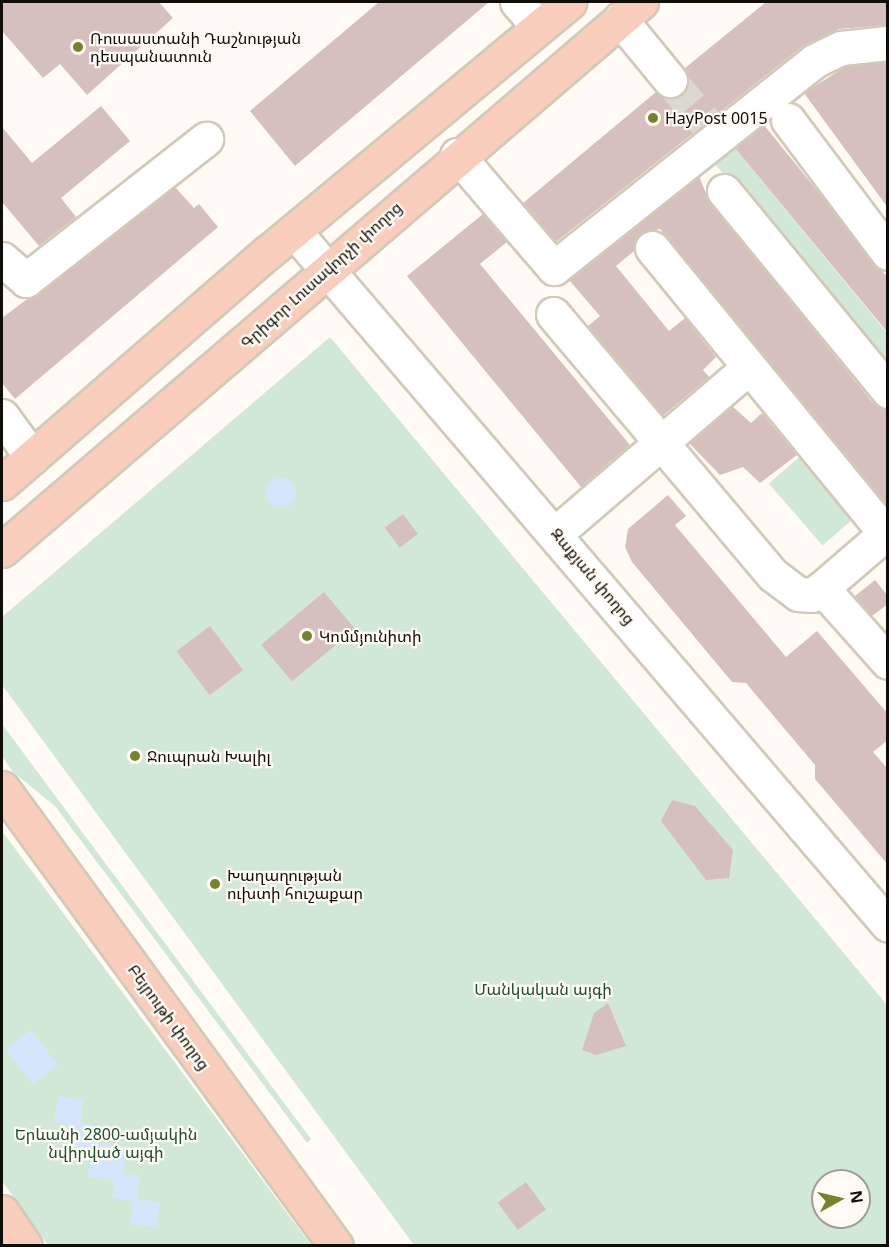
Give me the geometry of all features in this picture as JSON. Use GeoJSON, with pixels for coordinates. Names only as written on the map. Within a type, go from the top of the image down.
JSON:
{"type":"FeatureCollection","features":[{"type":"Feature","properties":{"kind":"main road"},"geometry":{"type":"LineString","coordinates":[[2,483],[294,231],[569,2]]}},
{"type":"Feature","properties":{"kind":"main road","name":"Գրիգոր Լուսավորչի փողոց"},"geometry":{"type":"LineString","coordinates":[[2,550],[304,294],[328,268],[630,10]]}},
{"type":"Feature","properties":{"kind":"main road","name":"Բեյրութի փողոց"},"geometry":{"type":"LineString","coordinates":[[2,788],[336,1245]]}},
{"type":"Feature","properties":{"kind":"main road"},"geometry":{"type":"LineString","coordinates":[[2,1212],[25,1245]]}},
{"type":"Feature","properties":{"kind":"street"},"geometry":{"type":"LineString","coordinates":[[517,2],[539,27]]}},
{"type":"Feature","properties":{"kind":"street"},"geometry":{"type":"LineString","coordinates":[[630,10],[670,80]]}},
{"type":"Feature","properties":{"kind":"street"},"geometry":{"type":"LineString","coordinates":[[457,156],[554,268],[713,131],[814,61],[841,48],[888,44]]}},
{"type":"Feature","properties":{"kind":"street"},"geometry":{"type":"LineString","coordinates":[[788,120],[884,241]]}},
{"type":"Feature","properties":{"kind":"street"},"geometry":{"type":"LineString","coordinates":[[2,259],[26,280],[206,139]]}},
{"type":"Feature","properties":{"kind":"street"},"geometry":{"type":"LineString","coordinates":[[724,191],[888,391]]}},
{"type":"Feature","properties":{"kind":"street","name":"Զաքյան փողոց"},"geometry":{"type":"LineString","coordinates":[[294,231],[556,533],[888,925]]}},
{"type":"Feature","properties":{"kind":"street"},"geometry":{"type":"LineString","coordinates":[[553,314],[773,575],[798,594],[812,595],[886,532],[747,369],[652,248]]}},
{"type":"Feature","properties":{"kind":"street"},"geometry":{"type":"LineString","coordinates":[[556,533],[747,369]]}},
{"type":"Feature","properties":{"kind":"street"},"geometry":{"type":"LineString","coordinates":[[2,416],[32,457]]}},
{"type":"Feature","properties":{"kind":"street"},"geometry":{"type":"LineString","coordinates":[[822,588],[888,663]]}},
{"type":"Feature","properties":{"kind":"green space"},"geometry":{"type":"Polygon","coordinates":[[[730,142],[887,333],[887,356],[879,364],[711,159],[730,142]]]}},
{"type":"Feature","properties":{"kind":"green space","name":"Մանկական այգի"},"geometry":{"type":"Polygon","coordinates":[[[330,337],[887,1005],[887,1245],[414,1245],[2,685],[2,617],[330,337]]]}},
{"type":"Feature","properties":{"kind":"green space"},"geometry":{"type":"Polygon","coordinates":[[[805,452],[859,514],[823,545],[769,483],[805,452]]]}},
{"type":"Feature","properties":{"kind":"green space"},"geometry":{"type":"Polygon","coordinates":[[[2,724],[311,1139],[307,1143],[55,806],[13,772],[2,756],[2,724]]]}},
{"type":"Feature","properties":{"kind":"green space","name":"Երևանի 2800-ամյակին նվիրված այգի"},"geometry":{"type":"Polygon","coordinates":[[[2,831],[311,1245],[48,1245],[2,1181],[2,831]]]}},
{"type":"Feature","properties":{"kind":"water"},"geometry":{"type":"Polygon","coordinates":[[[281,478],[292,482],[296,493],[292,504],[281,508],[270,504],[266,493],[270,482],[281,478]]]}},
{"type":"Feature","properties":{"kind":"water"},"geometry":{"type":"Polygon","coordinates":[[[31,1030],[58,1065],[33,1084],[6,1050],[31,1030]]]}},
{"type":"Feature","properties":{"kind":"water"},"geometry":{"type":"Polygon","coordinates":[[[58,1096],[83,1100],[80,1123],[101,1126],[99,1144],[127,1147],[123,1174],[140,1176],[137,1199],[160,1202],[157,1227],[130,1224],[133,1201],[112,1198],[114,1181],[88,1177],[91,1151],[74,1148],[77,1126],[54,1123],[58,1096]]]}},
{"type":"Feature","properties":{"kind":"building","name":"Ռուսաստանի Դաշնության դեսպանատուն"},"geometry":{"type":"Polygon","coordinates":[[[2,2],[159,2],[173,18],[87,95],[60,64],[43,78],[2,31],[2,2]]]}},
{"type":"Feature","properties":{"kind":"building"},"geometry":{"type":"Polygon","coordinates":[[[379,2],[489,2],[295,166],[250,111],[379,2]]]}},
{"type":"Feature","properties":{"kind":"building"},"geometry":{"type":"Polygon","coordinates":[[[766,2],[888,2],[888,25],[839,29],[803,46],[556,242],[523,203],[656,92],[672,99],[682,94],[689,78],[685,68],[766,2]]]}},
{"type":"Feature","properties":{"kind":"building"},"geometry":{"type":"Polygon","coordinates":[[[888,62],[888,208],[804,93],[846,66],[888,62]]]}},
{"type":"Feature","properties":{"kind":"building"},"geometry":{"type":"Polygon","coordinates":[[[101,106],[130,141],[61,198],[76,217],[39,246],[2,202],[2,127],[32,163],[101,106]]]}},
{"type":"Feature","properties":{"kind":"building"},"geometry":{"type":"Polygon","coordinates":[[[764,125],[888,278],[888,333],[735,148],[764,125]]]}},
{"type":"Feature","properties":{"kind":"building"},"geometry":{"type":"Polygon","coordinates":[[[699,176],[710,203],[873,403],[888,409],[888,506],[660,229],[640,234],[634,251],[616,266],[669,331],[685,318],[716,357],[703,370],[709,377],[663,416],[588,326],[600,316],[569,280],[699,176]]]}},
{"type":"Feature","properties":{"kind":"building"},"geometry":{"type":"Polygon","coordinates":[[[175,187],[194,208],[199,204],[218,227],[15,399],[2,383],[2,318],[175,187]]]}},
{"type":"Feature","properties":{"kind":"building"},"geometry":{"type":"Polygon","coordinates":[[[483,214],[507,242],[480,264],[630,445],[581,487],[407,276],[483,214]]]}},
{"type":"Feature","properties":{"kind":"building"},"geometry":{"type":"Polygon","coordinates":[[[732,406],[751,423],[762,413],[797,455],[760,483],[743,467],[720,475],[689,443],[732,406]]]}},
{"type":"Feature","properties":{"kind":"building"},"geometry":{"type":"Polygon","coordinates":[[[668,495],[686,516],[675,525],[786,657],[817,631],[888,714],[888,740],[873,752],[888,769],[888,865],[815,779],[815,765],[746,683],[732,682],[632,562],[625,547],[628,529],[668,495]]]}},
{"type":"Feature","properties":{"kind":"building"},"geometry":{"type":"Polygon","coordinates":[[[403,514],[418,534],[400,548],[385,528],[403,514]]]}},
{"type":"Feature","properties":{"kind":"building"},"geometry":{"type":"Polygon","coordinates":[[[875,580],[888,596],[888,604],[872,616],[855,596],[875,580]]]}},
{"type":"Feature","properties":{"kind":"building","name":"Կոմմյունիտի"},"geometry":{"type":"Polygon","coordinates":[[[324,592],[355,629],[292,681],[261,645],[324,592]]]}},
{"type":"Feature","properties":{"kind":"building"},"geometry":{"type":"Polygon","coordinates":[[[210,626],[243,670],[210,695],[176,651],[210,626]]]}},
{"type":"Feature","properties":{"kind":"building"},"geometry":{"type":"Polygon","coordinates":[[[672,800],[695,806],[733,850],[729,878],[706,880],[661,821],[672,800]]]}},
{"type":"Feature","properties":{"kind":"building"},"geometry":{"type":"Polygon","coordinates":[[[608,1003],[626,1046],[596,1055],[582,1050],[594,1013],[608,1003]]]}},
{"type":"Feature","properties":{"kind":"building"},"geometry":{"type":"Polygon","coordinates":[[[526,1182],[546,1210],[518,1230],[498,1203],[526,1182]]]}},
{"type":"Feature","properties":{"kind":"tunnel"},"geometry":{"type":"LineString","coordinates":[[670,80],[708,125]]}},
{"type":"Feature","properties":{"kind":"place","name":"Ռուսաստանի Դաշնության դեսպանատուն"},"geometry":{"type":"Point","coordinates":[78,47]}},
{"type":"Feature","properties":{"kind":"place","name":"HayPost 0015"},"geometry":{"type":"Point","coordinates":[653,118]}},
{"type":"Feature","properties":{"kind":"place","name":"Կոմմյունիտի"},"geometry":{"type":"Point","coordinates":[307,636]}},
{"type":"Feature","properties":{"kind":"place","name":"Ջուպրան Խալիլ"},"geometry":{"type":"Point","coordinates":[135,756]}},
{"type":"Feature","properties":{"kind":"place","name":"Խաղաղության ուխտի հուշաքար"},"geometry":{"type":"Point","coordinates":[215,884]}}]}
